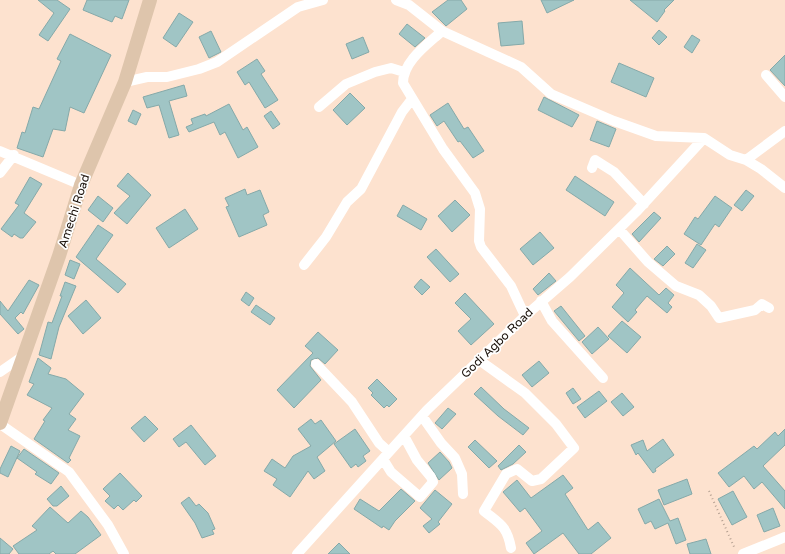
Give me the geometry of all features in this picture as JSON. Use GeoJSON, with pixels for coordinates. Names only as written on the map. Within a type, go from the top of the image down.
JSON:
{"type":"FeatureCollection","features":[{"type":"Feature","properties":{"kind":"main road","name":"Amechi Road"},"geometry":{"type":"LineString","coordinates":[[0,424],[23,356],[60,256],[81,185],[125,82],[150,0]]}},
{"type":"Feature","properties":{"kind":"street"},"geometry":{"type":"LineString","coordinates":[[125,82],[147,76],[167,77],[217,62],[298,8],[323,0]]}},
{"type":"Feature","properties":{"kind":"street"},"geometry":{"type":"LineString","coordinates":[[397,0],[409,5],[442,31],[521,67],[551,94],[614,121],[656,136],[704,138],[730,155],[746,160],[761,168],[785,188]]}},
{"type":"Feature","properties":{"kind":"street"},"geometry":{"type":"LineString","coordinates":[[442,31],[411,61],[404,72],[403,83],[443,149],[475,194],[480,210],[479,241],[481,246],[511,286],[525,316]]}},
{"type":"Feature","properties":{"kind":"street"},"geometry":{"type":"LineString","coordinates":[[319,107],[346,84],[375,72],[391,68],[404,72]]}},
{"type":"Feature","properties":{"kind":"street"},"geometry":{"type":"LineString","coordinates":[[766,75],[785,97]]}},
{"type":"Feature","properties":{"kind":"street"},"geometry":{"type":"LineString","coordinates":[[304,265],[326,237],[347,202],[361,189],[402,112],[412,99]]}},
{"type":"Feature","properties":{"kind":"street"},"geometry":{"type":"LineString","coordinates":[[746,160],[785,131]]}},
{"type":"Feature","properties":{"kind":"street","name":"Godi Agbo Road"},"geometry":{"type":"LineString","coordinates":[[297,554],[422,416],[525,316],[570,277],[619,229],[644,204],[704,138]]}},
{"type":"Feature","properties":{"kind":"street"},"geometry":{"type":"LineString","coordinates":[[0,151],[14,155],[38,168],[81,185]]}},
{"type":"Feature","properties":{"kind":"street"},"geometry":{"type":"LineString","coordinates":[[0,173],[14,155]]}},
{"type":"Feature","properties":{"kind":"street"},"geometry":{"type":"LineString","coordinates":[[592,168],[595,160],[614,172],[644,204]]}},
{"type":"Feature","properties":{"kind":"street"},"geometry":{"type":"LineString","coordinates":[[619,229],[648,262],[676,286],[699,295],[711,306],[719,318],[755,310],[762,304],[769,308]]}},
{"type":"Feature","properties":{"kind":"street"},"geometry":{"type":"LineString","coordinates":[[541,301],[552,321],[603,378]]}},
{"type":"Feature","properties":{"kind":"street"},"geometry":{"type":"LineString","coordinates":[[0,372],[23,356]]}},
{"type":"Feature","properties":{"kind":"street"},"geometry":{"type":"LineString","coordinates":[[479,360],[525,393],[556,424],[574,448],[541,479],[532,482],[517,469],[506,474],[493,494],[484,511],[501,523],[509,538],[511,548]]}},
{"type":"Feature","properties":{"kind":"street"},"geometry":{"type":"LineString","coordinates":[[316,364],[352,402],[380,443],[391,472],[420,497],[433,482],[431,477],[417,460],[404,436]]}},
{"type":"Feature","properties":{"kind":"street"},"geometry":{"type":"LineString","coordinates":[[422,416],[441,443],[455,458],[462,474],[463,494]]}},
{"type":"Feature","properties":{"kind":"street"},"geometry":{"type":"LineString","coordinates":[[0,424],[69,472],[108,525],[124,554]]}},
{"type":"Feature","properties":{"kind":"street"},"geometry":{"type":"LineString","coordinates":[[743,554],[785,537]]}},
{"type":"Feature","properties":{"kind":"path"},"geometry":{"type":"LineString","coordinates":[[710,491],[737,554]]}},
{"type":"Feature","properties":{"kind":"building"},"geometry":{"type":"Polygon","coordinates":[[[38,0],[57,0],[70,9],[48,41],[39,35],[54,13],[38,0]]]}},
{"type":"Feature","properties":{"kind":"building"},"geometry":{"type":"Polygon","coordinates":[[[87,0],[129,0],[122,19],[115,16],[112,22],[83,10],[87,0]]]}},
{"type":"Feature","properties":{"kind":"building"},"geometry":{"type":"Polygon","coordinates":[[[448,0],[461,0],[467,9],[446,26],[432,12],[448,0]]]}},
{"type":"Feature","properties":{"kind":"building"},"geometry":{"type":"Polygon","coordinates":[[[541,0],[574,0],[547,13],[541,0]]]}},
{"type":"Feature","properties":{"kind":"building"},"geometry":{"type":"Polygon","coordinates":[[[630,0],[674,0],[664,10],[665,11],[657,22],[630,0]]]}},
{"type":"Feature","properties":{"kind":"building"},"geometry":{"type":"Polygon","coordinates":[[[179,13],[193,22],[176,47],[163,38],[179,13]]]}},
{"type":"Feature","properties":{"kind":"building"},"geometry":{"type":"Polygon","coordinates":[[[522,21],[524,44],[501,46],[498,23],[522,21]]]}},
{"type":"Feature","properties":{"kind":"building"},"geometry":{"type":"Polygon","coordinates":[[[407,24],[425,38],[415,47],[399,34],[407,24]]]}},
{"type":"Feature","properties":{"kind":"building"},"geometry":{"type":"Polygon","coordinates":[[[659,30],[667,37],[659,45],[652,38],[659,30]]]}},
{"type":"Feature","properties":{"kind":"building"},"geometry":{"type":"Polygon","coordinates":[[[211,31],[221,52],[209,58],[199,37],[211,31]]]}},
{"type":"Feature","properties":{"kind":"building"},"geometry":{"type":"Polygon","coordinates":[[[70,34],[111,55],[84,113],[70,107],[65,131],[53,129],[43,157],[17,148],[22,132],[25,133],[33,107],[39,109],[61,61],[57,59],[70,34]]]}},
{"type":"Feature","properties":{"kind":"building"},"geometry":{"type":"Polygon","coordinates":[[[692,35],[700,40],[692,53],[684,47],[692,35]]]}},
{"type":"Feature","properties":{"kind":"building"},"geometry":{"type":"Polygon","coordinates":[[[363,37],[369,52],[352,59],[346,44],[363,37]]]}},
{"type":"Feature","properties":{"kind":"building"},"geometry":{"type":"Polygon","coordinates":[[[785,55],[785,86],[770,70],[785,55]]]}},
{"type":"Feature","properties":{"kind":"building"},"geometry":{"type":"Polygon","coordinates":[[[257,59],[265,71],[261,74],[278,100],[265,108],[249,82],[245,85],[237,72],[257,59]]]}},
{"type":"Feature","properties":{"kind":"building"},"geometry":{"type":"Polygon","coordinates":[[[619,63],[654,78],[646,97],[611,82],[619,63]]]}},
{"type":"Feature","properties":{"kind":"building"},"geometry":{"type":"Polygon","coordinates":[[[184,85],[187,96],[169,101],[179,135],[169,138],[159,105],[147,108],[143,97],[184,85]]]}},
{"type":"Feature","properties":{"kind":"building"},"geometry":{"type":"Polygon","coordinates":[[[350,93],[365,108],[347,125],[333,110],[350,93]]]}},
{"type":"Feature","properties":{"kind":"building"},"geometry":{"type":"Polygon","coordinates":[[[544,97],[579,115],[572,127],[538,110],[544,97]]]}},
{"type":"Feature","properties":{"kind":"building"},"geometry":{"type":"Polygon","coordinates":[[[448,103],[464,129],[468,127],[484,151],[473,158],[460,141],[458,142],[444,121],[437,126],[430,115],[448,103]]]}},
{"type":"Feature","properties":{"kind":"building"},"geometry":{"type":"Polygon","coordinates":[[[229,104],[243,130],[247,127],[258,147],[238,158],[225,132],[220,135],[214,122],[189,132],[186,127],[193,124],[191,119],[205,114],[206,116],[229,104]]]}},
{"type":"Feature","properties":{"kind":"building"},"geometry":{"type":"Polygon","coordinates":[[[133,110],[141,114],[136,125],[128,121],[133,110]]]}},
{"type":"Feature","properties":{"kind":"building"},"geometry":{"type":"Polygon","coordinates":[[[271,111],[280,124],[273,129],[264,116],[271,111]]]}},
{"type":"Feature","properties":{"kind":"building"},"geometry":{"type":"Polygon","coordinates":[[[597,121],[616,129],[609,147],[590,140],[597,121]]]}},
{"type":"Feature","properties":{"kind":"building"},"geometry":{"type":"Polygon","coordinates":[[[128,173],[151,195],[127,224],[114,213],[130,196],[117,186],[128,173]]]}},
{"type":"Feature","properties":{"kind":"building"},"geometry":{"type":"Polygon","coordinates":[[[575,176],[614,202],[605,216],[566,190],[575,176]]]}},
{"type":"Feature","properties":{"kind":"building"},"geometry":{"type":"Polygon","coordinates":[[[30,177],[42,184],[24,213],[36,222],[23,238],[20,238],[14,234],[12,237],[1,229],[19,205],[15,203],[30,177]]]}},
{"type":"Feature","properties":{"kind":"building"},"geometry":{"type":"Polygon","coordinates":[[[245,189],[247,195],[260,190],[269,212],[263,215],[267,225],[239,237],[226,207],[229,206],[225,198],[245,189]]]}},
{"type":"Feature","properties":{"kind":"building"},"geometry":{"type":"Polygon","coordinates":[[[746,190],[754,196],[742,211],[734,205],[746,190]]]}},
{"type":"Feature","properties":{"kind":"building"},"geometry":{"type":"Polygon","coordinates":[[[98,196],[113,208],[103,222],[88,210],[98,196]]]}},
{"type":"Feature","properties":{"kind":"building"},"geometry":{"type":"Polygon","coordinates":[[[715,196],[732,208],[719,227],[715,224],[701,245],[684,234],[695,217],[698,219],[715,196]]]}},
{"type":"Feature","properties":{"kind":"building"},"geometry":{"type":"Polygon","coordinates":[[[455,200],[470,215],[452,232],[438,216],[455,200]]]}},
{"type":"Feature","properties":{"kind":"building"},"geometry":{"type":"Polygon","coordinates":[[[403,205],[427,219],[421,230],[397,216],[403,205]]]}},
{"type":"Feature","properties":{"kind":"building"},"geometry":{"type":"Polygon","coordinates":[[[185,209],[198,229],[169,248],[156,228],[185,209]]]}},
{"type":"Feature","properties":{"kind":"building"},"geometry":{"type":"Polygon","coordinates":[[[654,212],[661,218],[639,242],[632,234],[654,212]]]}},
{"type":"Feature","properties":{"kind":"building"},"geometry":{"type":"Polygon","coordinates":[[[98,225],[113,235],[96,259],[126,284],[118,293],[76,257],[98,225]]]}},
{"type":"Feature","properties":{"kind":"building"},"geometry":{"type":"Polygon","coordinates":[[[540,232],[554,248],[533,265],[520,249],[540,232]]]}},
{"type":"Feature","properties":{"kind":"building"},"geometry":{"type":"Polygon","coordinates":[[[697,244],[706,250],[693,268],[685,263],[697,244]]]}},
{"type":"Feature","properties":{"kind":"building"},"geometry":{"type":"Polygon","coordinates":[[[667,246],[675,254],[663,266],[654,259],[667,246]]]}},
{"type":"Feature","properties":{"kind":"building"},"geometry":{"type":"Polygon","coordinates":[[[436,249],[459,274],[450,282],[427,257],[436,249]]]}},
{"type":"Feature","properties":{"kind":"building"},"geometry":{"type":"Polygon","coordinates":[[[70,260],[80,264],[74,279],[65,275],[70,260]]]}},
{"type":"Feature","properties":{"kind":"building"},"geometry":{"type":"Polygon","coordinates":[[[630,268],[659,295],[666,288],[674,295],[668,303],[672,307],[667,313],[647,296],[635,310],[637,312],[628,322],[612,307],[624,293],[616,285],[630,268]]]}},
{"type":"Feature","properties":{"kind":"building"},"geometry":{"type":"Polygon","coordinates":[[[549,273],[556,281],[538,295],[533,289],[549,273]]]}},
{"type":"Feature","properties":{"kind":"building"},"geometry":{"type":"Polygon","coordinates":[[[421,279],[430,287],[422,295],[414,287],[421,279]]]}},
{"type":"Feature","properties":{"kind":"building"},"geometry":{"type":"Polygon","coordinates":[[[29,280],[39,285],[23,314],[21,312],[15,318],[24,329],[18,334],[0,314],[0,301],[8,311],[29,280]]]}},
{"type":"Feature","properties":{"kind":"building"},"geometry":{"type":"Polygon","coordinates":[[[65,282],[76,286],[59,327],[51,359],[39,355],[48,322],[52,323],[62,296],[60,296],[65,282]]]}},
{"type":"Feature","properties":{"kind":"building"},"geometry":{"type":"Polygon","coordinates":[[[246,292],[254,298],[249,306],[241,300],[246,292]]]}},
{"type":"Feature","properties":{"kind":"building"},"geometry":{"type":"Polygon","coordinates":[[[465,293],[494,324],[471,345],[458,331],[471,319],[455,303],[465,293]]]}},
{"type":"Feature","properties":{"kind":"building"},"geometry":{"type":"Polygon","coordinates":[[[86,300],[101,318],[83,334],[68,316],[86,300]]]}},
{"type":"Feature","properties":{"kind":"building"},"geometry":{"type":"Polygon","coordinates":[[[256,305],[275,318],[270,325],[251,312],[256,305]]]}},
{"type":"Feature","properties":{"kind":"building"},"geometry":{"type":"Polygon","coordinates":[[[561,306],[585,336],[579,341],[554,311],[561,306]]]}},
{"type":"Feature","properties":{"kind":"building"},"geometry":{"type":"Polygon","coordinates":[[[622,321],[641,337],[627,353],[608,336],[622,321]]]}},
{"type":"Feature","properties":{"kind":"building"},"geometry":{"type":"Polygon","coordinates":[[[598,327],[609,339],[592,354],[582,342],[598,327]]]}},
{"type":"Feature","properties":{"kind":"building"},"geometry":{"type":"Polygon","coordinates":[[[318,332],[338,350],[325,364],[318,358],[311,360],[310,366],[321,380],[294,408],[277,390],[313,353],[305,346],[318,332]]]}},
{"type":"Feature","properties":{"kind":"building"},"geometry":{"type":"Polygon","coordinates":[[[38,358],[51,368],[48,374],[66,379],[84,394],[69,414],[76,419],[68,430],[80,436],[69,458],[71,460],[68,463],[34,439],[45,421],[43,420],[52,408],[27,395],[34,384],[29,382],[38,358]]]}},
{"type":"Feature","properties":{"kind":"building"},"geometry":{"type":"Polygon","coordinates":[[[539,361],[549,373],[532,387],[522,375],[539,361]]]}},
{"type":"Feature","properties":{"kind":"building"},"geometry":{"type":"Polygon","coordinates":[[[377,379],[397,399],[389,407],[387,405],[384,408],[371,395],[373,393],[368,388],[377,379]]]}},
{"type":"Feature","properties":{"kind":"building"},"geometry":{"type":"Polygon","coordinates":[[[481,387],[504,409],[529,428],[523,435],[498,416],[474,394],[481,387]]]}},
{"type":"Feature","properties":{"kind":"building"},"geometry":{"type":"Polygon","coordinates":[[[573,388],[581,399],[573,404],[566,393],[573,388]]]}},
{"type":"Feature","properties":{"kind":"building"},"geometry":{"type":"Polygon","coordinates":[[[599,391],[607,401],[585,418],[577,407],[599,391]]]}},
{"type":"Feature","properties":{"kind":"building"},"geometry":{"type":"Polygon","coordinates":[[[622,393],[634,407],[623,416],[611,402],[622,393]]]}},
{"type":"Feature","properties":{"kind":"building"},"geometry":{"type":"Polygon","coordinates":[[[448,408],[456,414],[442,429],[435,423],[448,408]]]}},
{"type":"Feature","properties":{"kind":"building"},"geometry":{"type":"Polygon","coordinates":[[[145,416],[158,429],[144,442],[131,428],[145,416]]]}},
{"type":"Feature","properties":{"kind":"building"},"geometry":{"type":"Polygon","coordinates":[[[311,419],[315,424],[321,420],[336,441],[317,457],[325,471],[314,479],[308,471],[290,497],[273,485],[277,479],[264,471],[272,459],[285,468],[293,456],[311,446],[298,429],[311,419]]]}},
{"type":"Feature","properties":{"kind":"building"},"geometry":{"type":"Polygon","coordinates":[[[191,425],[216,456],[205,465],[186,442],[179,447],[173,439],[191,425]]]}},
{"type":"Feature","properties":{"kind":"building"},"geometry":{"type":"Polygon","coordinates":[[[355,429],[370,451],[363,456],[366,461],[358,467],[356,464],[351,468],[334,444],[355,429]]]}},
{"type":"Feature","properties":{"kind":"building"},"geometry":{"type":"Polygon","coordinates":[[[785,429],[785,445],[763,466],[785,491],[785,509],[762,482],[754,489],[744,476],[729,487],[718,473],[754,446],[757,449],[775,432],[778,436],[785,429]]]}},
{"type":"Feature","properties":{"kind":"building"},"geometry":{"type":"Polygon","coordinates":[[[663,439],[674,455],[655,469],[656,471],[653,473],[638,453],[636,455],[631,445],[643,440],[647,451],[663,439]]]}},
{"type":"Feature","properties":{"kind":"building"},"geometry":{"type":"Polygon","coordinates":[[[475,440],[497,461],[489,468],[468,447],[475,440]]]}},
{"type":"Feature","properties":{"kind":"building"},"geometry":{"type":"Polygon","coordinates":[[[519,445],[526,452],[513,464],[501,470],[498,466],[519,445]]]}},
{"type":"Feature","properties":{"kind":"building"},"geometry":{"type":"Polygon","coordinates":[[[11,446],[20,451],[8,477],[0,473],[0,469],[11,446]]]}},
{"type":"Feature","properties":{"kind":"building"},"geometry":{"type":"Polygon","coordinates":[[[24,449],[59,473],[51,484],[35,474],[37,472],[17,458],[24,449]]]}},
{"type":"Feature","properties":{"kind":"building"},"geometry":{"type":"Polygon","coordinates":[[[440,452],[452,468],[439,480],[428,463],[440,452]]]}},
{"type":"Feature","properties":{"kind":"building"},"geometry":{"type":"Polygon","coordinates":[[[120,473],[142,496],[136,502],[134,500],[123,510],[118,505],[114,509],[105,501],[110,496],[103,489],[120,473]]]}},
{"type":"Feature","properties":{"kind":"building"},"geometry":{"type":"Polygon","coordinates":[[[563,475],[573,488],[565,494],[588,530],[598,522],[611,538],[591,554],[579,554],[563,533],[534,554],[526,543],[542,531],[525,508],[520,512],[503,492],[517,480],[531,498],[563,475]]]}},
{"type":"Feature","properties":{"kind":"building"},"geometry":{"type":"Polygon","coordinates":[[[687,479],[692,494],[664,505],[658,490],[687,479]]]}},
{"type":"Feature","properties":{"kind":"building"},"geometry":{"type":"Polygon","coordinates":[[[61,486],[69,496],[57,506],[53,506],[47,499],[61,486]]]}},
{"type":"Feature","properties":{"kind":"building"},"geometry":{"type":"Polygon","coordinates":[[[401,489],[415,501],[395,521],[389,530],[383,526],[382,528],[354,509],[360,499],[379,511],[401,489]]]}},
{"type":"Feature","properties":{"kind":"building"},"geometry":{"type":"Polygon","coordinates":[[[435,490],[452,504],[438,522],[440,524],[429,533],[423,526],[432,519],[420,508],[435,490]]]}},
{"type":"Feature","properties":{"kind":"building"},"geometry":{"type":"Polygon","coordinates":[[[733,491],[747,517],[732,525],[718,499],[733,491]]]}},
{"type":"Feature","properties":{"kind":"building"},"geometry":{"type":"Polygon","coordinates":[[[189,497],[196,506],[199,504],[208,513],[215,529],[212,530],[214,534],[202,538],[195,523],[181,503],[189,497]]]}},
{"type":"Feature","properties":{"kind":"building"},"geometry":{"type":"Polygon","coordinates":[[[659,499],[670,521],[678,518],[686,540],[676,544],[668,523],[655,529],[651,521],[645,524],[638,509],[659,499]]]}},
{"type":"Feature","properties":{"kind":"building"},"geometry":{"type":"Polygon","coordinates":[[[50,507],[68,523],[81,511],[88,517],[101,535],[75,554],[56,554],[53,551],[49,554],[19,554],[13,546],[37,530],[32,526],[50,507]]]}},
{"type":"Feature","properties":{"kind":"building"},"geometry":{"type":"Polygon","coordinates":[[[773,508],[780,526],[764,532],[757,515],[773,508]]]}},
{"type":"Feature","properties":{"kind":"building"},"geometry":{"type":"Polygon","coordinates":[[[0,538],[13,549],[9,554],[0,554],[0,538]]]}},
{"type":"Feature","properties":{"kind":"building"},"geometry":{"type":"Polygon","coordinates":[[[706,539],[711,554],[690,554],[687,544],[706,539]]]}},
{"type":"Feature","properties":{"kind":"building"},"geometry":{"type":"Polygon","coordinates":[[[339,543],[350,554],[328,554],[339,543]]]}}]}
